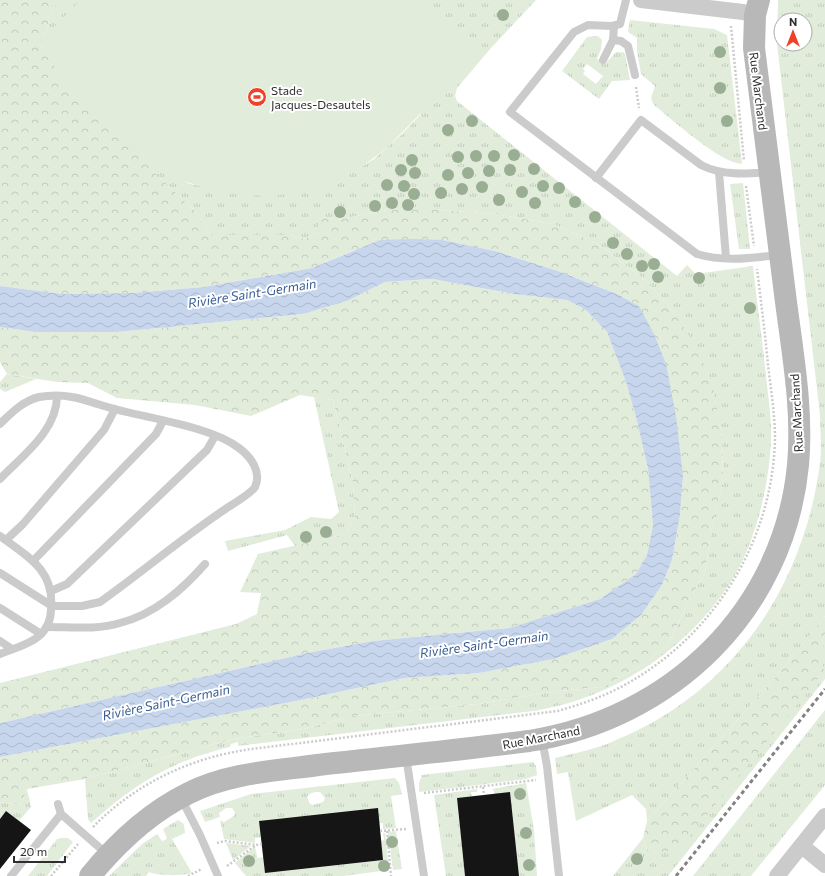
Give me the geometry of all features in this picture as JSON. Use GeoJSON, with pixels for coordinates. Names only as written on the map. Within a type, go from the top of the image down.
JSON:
{"type":"FeatureCollection","features":[{"type":"Feature","properties":{"kind":"street"},"geometry":{"type":"LineString","coordinates":[[641,0],[743,12],[757,8]]}},
{"type":"Feature","properties":{"kind":"street","name":"Rue Marchand"},"geometry":{"type":"LineString","coordinates":[[90,876],[108,855],[148,818],[181,797],[211,784],[252,774],[542,739],[576,731],[608,720],[638,705],[668,687],[688,672],[718,643],[746,608],[764,578],[779,543],[787,519],[796,476],[799,446],[798,406],[754,48],[757,8]]}},
{"type":"Feature","properties":{"kind":"street"},"geometry":{"type":"LineString","coordinates":[[777,876],[825,816]]}},
{"type":"Feature","properties":{"kind":"street"},"geometry":{"type":"LineString","coordinates":[[802,846],[825,865]]}},
{"type":"Feature","properties":{"kind":"lane"},"geometry":{"type":"LineString","coordinates":[[626,0],[622,21],[614,26],[588,25],[574,32],[510,112],[692,251],[704,256],[726,258],[747,258],[780,254]]}},
{"type":"Feature","properties":{"kind":"lane"},"geometry":{"type":"LineString","coordinates":[[602,60],[613,40],[614,26]]}},
{"type":"Feature","properties":{"kind":"lane"},"geometry":{"type":"LineString","coordinates":[[613,40],[621,41],[628,46],[635,75]]}},
{"type":"Feature","properties":{"kind":"lane"},"geometry":{"type":"LineString","coordinates":[[596,178],[641,120],[701,165],[720,172],[745,174],[770,172]]}},
{"type":"Feature","properties":{"kind":"lane"},"geometry":{"type":"LineString","coordinates":[[720,172],[726,258]]}},
{"type":"Feature","properties":{"kind":"lane"},"geometry":{"type":"LineString","coordinates":[[0,479],[50,425],[58,406],[58,396]]}},
{"type":"Feature","properties":{"kind":"lane"},"geometry":{"type":"LineString","coordinates":[[0,424],[16,409],[27,402],[40,397],[58,396],[87,400],[215,436],[239,448],[250,458],[255,466],[257,476],[253,490],[211,518],[100,602],[82,606],[52,606],[0,573]]}},
{"type":"Feature","properties":{"kind":"lane"},"geometry":{"type":"LineString","coordinates":[[0,654],[33,640],[41,634],[47,627],[52,606],[51,591],[45,576],[33,561],[3,538],[23,524],[104,430],[115,409]]}},
{"type":"Feature","properties":{"kind":"lane"},"geometry":{"type":"LineString","coordinates":[[33,561],[156,434],[163,421]]}},
{"type":"Feature","properties":{"kind":"lane"},"geometry":{"type":"LineString","coordinates":[[51,591],[67,584],[207,450],[215,436]]}},
{"type":"Feature","properties":{"kind":"lane"},"geometry":{"type":"LineString","coordinates":[[47,627],[96,627],[119,624],[140,617],[169,600],[205,564]]}},
{"type":"Feature","properties":{"kind":"lane"},"geometry":{"type":"LineString","coordinates":[[0,608],[41,634]]}},
{"type":"Feature","properties":{"kind":"lane"},"geometry":{"type":"LineString","coordinates":[[0,641],[12,649]]}},
{"type":"Feature","properties":{"kind":"lane"},"geometry":{"type":"LineString","coordinates":[[542,739],[547,766],[559,876]]}},
{"type":"Feature","properties":{"kind":"lane"},"geometry":{"type":"LineString","coordinates":[[406,755],[424,876]]}},
{"type":"Feature","properties":{"kind":"lane"},"geometry":{"type":"LineString","coordinates":[[181,797],[218,876]]}},
{"type":"Feature","properties":{"kind":"lane"},"geometry":{"type":"LineString","coordinates":[[58,804],[61,814],[108,855]]}},
{"type":"Feature","properties":{"kind":"lane"},"geometry":{"type":"LineString","coordinates":[[11,876],[61,814]]}},
{"type":"Feature","properties":{"kind":"path","name":"Rue Marchand"},"geometry":{"type":"LineString","coordinates":[[731,33],[744,165]]}},
{"type":"Feature","properties":{"kind":"path"},"geometry":{"type":"LineString","coordinates":[[635,75],[641,120]]}},
{"type":"Feature","properties":{"kind":"path"},"geometry":{"type":"LineString","coordinates":[[746,182],[755,249]]}},
{"type":"Feature","properties":{"kind":"path","name":"Rue Marchand"},"geometry":{"type":"LineString","coordinates":[[95,825],[118,805],[149,783],[183,766],[218,755],[259,748],[558,711],[616,690],[652,668],[679,647],[703,622],[733,582],[754,539],[766,503],[774,456],[775,426],[757,267]]}},
{"type":"Feature","properties":{"kind":"path"},"geometry":{"type":"LineString","coordinates":[[433,793],[526,781]]}},
{"type":"Feature","properties":{"kind":"path"},"geometry":{"type":"LineString","coordinates":[[483,787],[484,795]]}},
{"type":"Feature","properties":{"kind":"path"},"geometry":{"type":"LineString","coordinates":[[380,831],[394,830]]}},
{"type":"Feature","properties":{"kind":"path"},"geometry":{"type":"LineString","coordinates":[[387,831],[391,876]]}},
{"type":"Feature","properties":{"kind":"path"},"geometry":{"type":"LineString","coordinates":[[225,841],[256,845],[262,844]]}},
{"type":"Feature","properties":{"kind":"path"},"geometry":{"type":"LineString","coordinates":[[51,876],[76,845]]}},
{"type":"Feature","properties":{"kind":"path"},"geometry":{"type":"LineString","coordinates":[[234,861],[256,845]]}},
{"type":"Feature","properties":{"kind":"path"},"geometry":{"type":"LineString","coordinates":[[188,876],[192,874]]}},
{"type":"Feature","properties":{"kind":"green space"},"geometry":{"type":"Polygon","coordinates":[[[0,0],[60,0],[51,11],[40,48],[141,158],[157,167],[152,170],[197,213],[211,235],[290,235],[305,239],[318,232],[318,219],[327,217],[336,220],[388,210],[440,210],[495,214],[553,224],[598,244],[645,280],[672,310],[694,343],[712,381],[722,437],[723,481],[711,532],[705,573],[689,600],[668,645],[644,664],[603,687],[558,691],[478,704],[353,716],[303,729],[233,739],[85,779],[27,789],[21,805],[0,802],[0,757],[291,702],[405,678],[479,673],[554,659],[612,639],[641,615],[662,585],[672,560],[680,515],[683,476],[639,306],[617,294],[558,271],[495,251],[443,240],[355,250],[312,268],[204,287],[132,293],[63,294],[0,286],[0,0]]]}},
{"type":"Feature","properties":{"kind":"green space"},"geometry":{"type":"Polygon","coordinates":[[[60,0],[536,0],[491,48],[457,88],[455,96],[457,101],[677,276],[687,265],[696,274],[753,266],[770,416],[771,441],[768,475],[756,527],[743,560],[735,575],[717,601],[697,625],[674,646],[649,665],[622,681],[594,694],[564,704],[533,711],[238,746],[238,742],[231,744],[230,747],[190,759],[155,775],[123,796],[91,823],[88,819],[85,779],[233,739],[303,729],[353,716],[478,704],[558,691],[603,687],[644,664],[668,645],[689,600],[705,573],[711,532],[723,481],[722,437],[711,380],[672,310],[645,280],[598,244],[553,224],[495,214],[440,210],[388,210],[336,220],[327,217],[318,219],[318,232],[305,239],[290,235],[211,235],[197,213],[151,169],[157,167],[190,184],[251,195],[298,192],[359,168],[374,159],[400,136],[421,114],[40,48],[51,11],[60,0]]]}},
{"type":"Feature","properties":{"kind":"green space","name":"Stade Jacques-Desautels"},"geometry":{"type":"Polygon","coordinates":[[[81,0],[421,0],[477,55],[389,146],[354,171],[317,188],[292,193],[265,196],[239,194],[212,190],[187,182],[163,171],[141,158],[133,152],[60,80],[62,76],[40,48],[43,38],[81,0]]]}},
{"type":"Feature","properties":{"kind":"green space"},"geometry":{"type":"Polygon","coordinates":[[[778,0],[825,0],[825,616],[781,671],[647,821],[646,809],[632,795],[576,821],[568,772],[557,774],[555,758],[601,746],[616,740],[658,719],[695,694],[728,664],[756,630],[779,592],[798,551],[811,508],[821,457],[820,415],[778,52],[813,52],[813,12],[778,12],[778,0]]]}},
{"type":"Feature","properties":{"kind":"green space"},"geometry":{"type":"Polygon","coordinates":[[[630,20],[714,29],[727,35],[742,164],[733,162],[709,149],[654,105],[651,98],[655,86],[641,74],[637,51],[637,38],[628,32],[630,20]]]}},
{"type":"Feature","properties":{"kind":"green space"},"geometry":{"type":"Polygon","coordinates":[[[598,36],[602,40],[601,49],[597,59],[605,64],[616,52],[623,52],[625,54],[630,80],[612,81],[599,99],[562,71],[587,37],[598,36]],[[587,64],[583,69],[585,71],[583,74],[596,84],[603,76],[587,64]]]}},
{"type":"Feature","properties":{"kind":"green space"},"geometry":{"type":"Polygon","coordinates":[[[743,183],[750,249],[739,249],[730,184],[743,183]]]}},
{"type":"Feature","properties":{"kind":"green space"},"geometry":{"type":"Polygon","coordinates":[[[432,279],[514,294],[567,300],[586,310],[607,332],[626,382],[648,469],[653,525],[647,555],[636,574],[600,599],[509,628],[373,641],[312,652],[0,723],[0,683],[236,624],[257,614],[261,593],[240,592],[258,554],[346,534],[355,516],[353,483],[333,400],[300,395],[251,416],[195,405],[117,398],[88,383],[57,382],[7,374],[0,362],[0,327],[34,332],[117,332],[303,314],[347,301],[385,282],[432,279]]]}},
{"type":"Feature","properties":{"kind":"green space"},"geometry":{"type":"Polygon","coordinates":[[[7,374],[36,379],[5,392],[0,389],[0,382],[7,374]]]}},
{"type":"Feature","properties":{"kind":"green space"},"geometry":{"type":"Polygon","coordinates":[[[314,397],[333,400],[353,483],[355,516],[346,534],[295,546],[287,535],[228,551],[225,541],[285,530],[311,517],[331,519],[339,512],[314,397]]]}},
{"type":"Feature","properties":{"kind":"green space"},"geometry":{"type":"Polygon","coordinates":[[[825,616],[825,644],[821,649],[824,671],[679,850],[648,853],[643,838],[647,821],[781,671],[825,616]]]}},
{"type":"Feature","properties":{"kind":"green space"},"geometry":{"type":"Polygon","coordinates":[[[825,644],[825,679],[668,876],[613,876],[643,838],[648,853],[825,644]]]}},
{"type":"Feature","properties":{"kind":"green space"},"geometry":{"type":"Polygon","coordinates":[[[825,710],[825,785],[751,876],[693,876],[825,710]]]}},
{"type":"Feature","properties":{"kind":"green space"},"geometry":{"type":"Polygon","coordinates":[[[533,762],[536,766],[537,775],[526,779],[419,792],[419,783],[422,775],[533,762]]]}},
{"type":"Feature","properties":{"kind":"green space"},"geometry":{"type":"Polygon","coordinates":[[[395,778],[399,783],[402,794],[391,796],[396,828],[383,829],[383,823],[379,823],[255,838],[255,843],[224,839],[220,820],[224,822],[234,816],[235,813],[232,808],[226,808],[219,813],[220,817],[205,822],[200,811],[251,794],[395,778]],[[320,792],[309,794],[307,797],[310,804],[313,805],[323,802],[325,798],[320,792]]]}},
{"type":"Feature","properties":{"kind":"green space"},"geometry":{"type":"Polygon","coordinates":[[[526,783],[534,830],[537,876],[519,876],[493,789],[486,790],[526,783]]]}},
{"type":"Feature","properties":{"kind":"green space"},"geometry":{"type":"Polygon","coordinates":[[[27,789],[31,807],[19,821],[6,811],[0,819],[0,802],[21,805],[27,789]]]}},
{"type":"Feature","properties":{"kind":"green space"},"geometry":{"type":"Polygon","coordinates":[[[477,789],[477,792],[471,792],[472,796],[457,798],[465,876],[446,876],[434,795],[477,789]]]}},
{"type":"Feature","properties":{"kind":"green space"},"geometry":{"type":"Polygon","coordinates":[[[178,820],[184,824],[185,833],[172,839],[192,873],[170,875],[149,872],[146,876],[109,876],[142,844],[157,834],[162,841],[165,840],[167,838],[163,829],[178,820]]]}},
{"type":"Feature","properties":{"kind":"green space"},"geometry":{"type":"Polygon","coordinates":[[[396,831],[402,869],[393,870],[388,832],[396,831]]]}},
{"type":"Feature","properties":{"kind":"green space"},"geometry":{"type":"Polygon","coordinates":[[[383,833],[385,833],[389,870],[343,876],[246,876],[235,863],[255,846],[257,858],[264,857],[265,873],[383,860],[381,841],[384,840],[383,833]]]}},
{"type":"Feature","properties":{"kind":"green space"},"geometry":{"type":"Polygon","coordinates":[[[68,838],[73,842],[47,876],[28,876],[57,839],[68,838]]]}},
{"type":"Feature","properties":{"kind":"green space"},"geometry":{"type":"Polygon","coordinates":[[[226,843],[251,846],[233,860],[226,843]]]}},
{"type":"Feature","properties":{"kind":"water","name":"Rivière Saint-Germain"},"geometry":{"type":"Polygon","coordinates":[[[380,240],[443,240],[495,251],[558,271],[617,294],[639,306],[654,334],[666,364],[676,416],[683,476],[680,515],[672,560],[662,585],[641,615],[612,639],[554,659],[479,673],[405,678],[291,702],[0,757],[0,723],[312,652],[373,641],[509,628],[600,599],[636,574],[647,555],[653,525],[648,469],[636,417],[626,382],[607,332],[586,310],[567,300],[514,294],[432,279],[385,282],[347,301],[303,314],[117,332],[34,332],[0,327],[0,286],[63,294],[132,293],[204,287],[312,268],[380,240]]]}},
{"type":"Feature","properties":{"kind":"building"},"geometry":{"type":"Polygon","coordinates":[[[510,792],[519,876],[465,876],[457,798],[510,792]]]}},
{"type":"Feature","properties":{"kind":"building"},"geometry":{"type":"Polygon","coordinates":[[[378,808],[383,860],[265,873],[259,821],[378,808]]]}},
{"type":"Feature","properties":{"kind":"building"},"geometry":{"type":"Polygon","coordinates":[[[6,811],[31,830],[0,869],[0,819],[6,811]]]}},
{"type":"Feature","properties":{"kind":"railway"},"geometry":{"type":"LineString","coordinates":[[676,876],[825,689]]}},
{"type":"Feature","properties":{"kind":"place","name":"Stade Jacques-Desautels"},"geometry":{"type":"Point","coordinates":[257,97]}}]}
